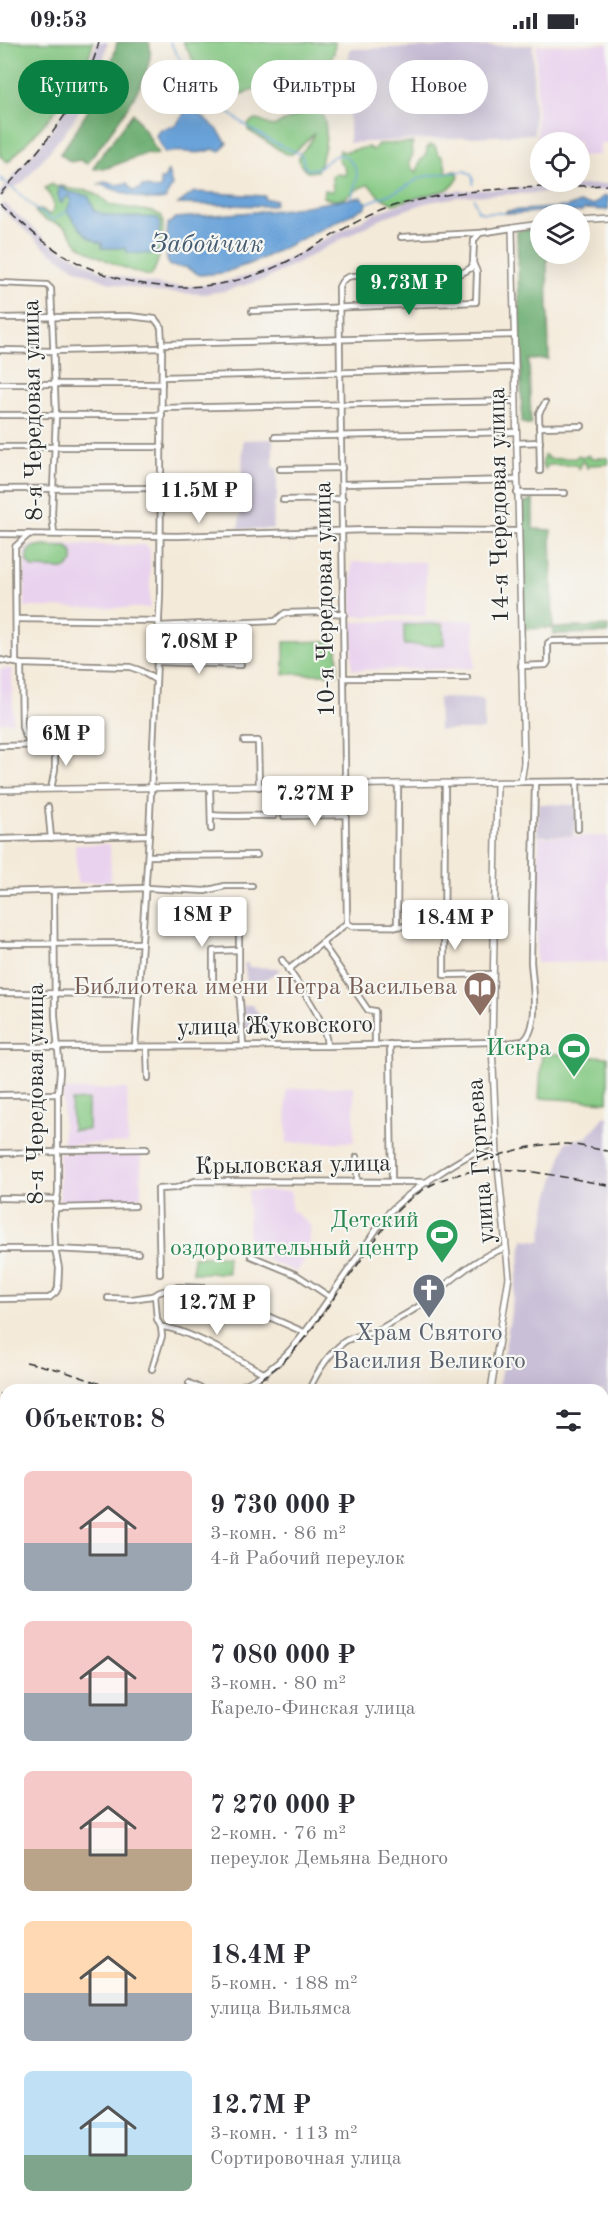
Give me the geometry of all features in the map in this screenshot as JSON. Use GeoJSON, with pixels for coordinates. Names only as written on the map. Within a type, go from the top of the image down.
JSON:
{"type":"FeatureCollection","features":[{"type":"Feature","properties":{"kind":"main road"},"geometry":{"type":"LineString","coordinates":[[590,219],[608,218]]}},
{"type":"Feature","properties":{"kind":"main road"},"geometry":{"type":"LineString","coordinates":[[512,228],[530,225]]}},
{"type":"Feature","properties":{"kind":"main road","name":"14-я Чередовая улица"},"geometry":{"type":"LineString","coordinates":[[512,228],[524,763],[521,782]]}},
{"type":"Feature","properties":{"kind":"main road"},"geometry":{"type":"LineString","coordinates":[[0,790],[445,785],[521,782]]}},
{"type":"Feature","properties":{"kind":"main road","name":"улица Гуртьева"},"geometry":{"type":"LineString","coordinates":[[492,1384],[508,1289],[496,1143],[492,1044],[497,783]]}},
{"type":"Feature","properties":{"kind":"street"},"geometry":{"type":"LineString","coordinates":[[401,237],[480,233],[512,228]]}},
{"type":"Feature","properties":{"kind":"street"},"geometry":{"type":"LineString","coordinates":[[252,311],[476,302],[477,272],[473,263],[474,240],[480,233]]}},
{"type":"Feature","properties":{"kind":"street","name":"10-я Чередовая улица"},"geometry":{"type":"LineString","coordinates":[[347,923],[339,287],[346,277],[462,273],[471,268],[473,263]]}},
{"type":"Feature","properties":{"kind":"street","name":"8-я Чередовая улица"},"geometry":{"type":"LineString","coordinates":[[0,284],[49,286],[56,416],[52,514],[54,533]]}},
{"type":"Feature","properties":{"kind":"street"},"geometry":{"type":"LineString","coordinates":[[0,318],[129,316],[155,319],[161,327],[162,535],[159,624],[152,788],[135,1047]]}},
{"type":"Feature","properties":{"kind":"street"},"geometry":{"type":"LineString","coordinates":[[0,350],[54,351],[339,339],[514,335]]}},
{"type":"Feature","properties":{"kind":"street"},"geometry":{"type":"LineString","coordinates":[[163,377],[515,368]]}},
{"type":"Feature","properties":{"kind":"street"},"geometry":{"type":"LineString","coordinates":[[0,384],[162,384]]}},
{"type":"Feature","properties":{"kind":"street"},"geometry":{"type":"LineString","coordinates":[[162,408],[516,402]]}},
{"type":"Feature","properties":{"kind":"street"},"geometry":{"type":"LineString","coordinates":[[540,471],[539,413],[545,403]]}},
{"type":"Feature","properties":{"kind":"street"},"geometry":{"type":"LineString","coordinates":[[0,416],[162,415]]}},
{"type":"Feature","properties":{"kind":"street"},"geometry":{"type":"LineString","coordinates":[[539,427],[582,426]]}},
{"type":"Feature","properties":{"kind":"street"},"geometry":{"type":"LineString","coordinates":[[275,437],[516,432]]}},
{"type":"Feature","properties":{"kind":"street"},"geometry":{"type":"LineString","coordinates":[[516,443],[540,442]]}},
{"type":"Feature","properties":{"kind":"street"},"geometry":{"type":"LineString","coordinates":[[0,447],[162,447]]}},
{"type":"Feature","properties":{"kind":"street"},"geometry":{"type":"LineString","coordinates":[[280,469],[342,468]]}},
{"type":"Feature","properties":{"kind":"street"},"geometry":{"type":"LineString","coordinates":[[342,484],[517,480]]}},
{"type":"Feature","properties":{"kind":"street"},"geometry":{"type":"LineString","coordinates":[[0,489],[162,488]]}},
{"type":"Feature","properties":{"kind":"street"},"geometry":{"type":"LineString","coordinates":[[518,493],[565,493]]}},
{"type":"Feature","properties":{"kind":"street"},"geometry":{"type":"LineString","coordinates":[[283,500],[343,499]]}},
{"type":"Feature","properties":{"kind":"street"},"geometry":{"type":"LineString","coordinates":[[0,534],[162,535],[366,530],[518,531]]}},
{"type":"Feature","properties":{"kind":"street","name":"8-я Чередовая улица"},"geometry":{"type":"LineString","coordinates":[[29,534],[15,547],[16,619],[22,728],[35,746]]}},
{"type":"Feature","properties":{"kind":"street"},"geometry":{"type":"LineString","coordinates":[[16,619],[159,624],[275,621],[285,613],[344,614]]}},
{"type":"Feature","properties":{"kind":"street"},"geometry":{"type":"LineString","coordinates":[[521,666],[546,665],[548,643],[551,641],[608,640]]}},
{"type":"Feature","properties":{"kind":"street"},"geometry":{"type":"LineString","coordinates":[[0,660],[18,664],[130,667],[156,680]]}},
{"type":"Feature","properties":{"kind":"street"},"geometry":{"type":"LineString","coordinates":[[157,662],[241,665]]}},
{"type":"Feature","properties":{"kind":"street"},"geometry":{"type":"LineString","coordinates":[[345,678],[467,678]]}},
{"type":"Feature","properties":{"kind":"street"},"geometry":{"type":"LineString","coordinates":[[244,741],[258,741],[259,787]]}},
{"type":"Feature","properties":{"kind":"street"},"geometry":{"type":"LineString","coordinates":[[0,746],[55,745],[55,769],[51,789]]}},
{"type":"Feature","properties":{"kind":"street"},"geometry":{"type":"LineString","coordinates":[[577,781],[578,829]]}},
{"type":"Feature","properties":{"kind":"street"},"geometry":{"type":"LineString","coordinates":[[521,782],[608,781]]}},
{"type":"Feature","properties":{"kind":"street","name":"улица Жуковского"},"geometry":{"type":"LineString","coordinates":[[0,1047],[510,1045],[523,1041],[532,1031],[534,985],[531,961],[535,782]]}},
{"type":"Feature","properties":{"kind":"street"},"geometry":{"type":"LineString","coordinates":[[397,927],[398,785]]}},
{"type":"Feature","properties":{"kind":"street"},"geometry":{"type":"LineString","coordinates":[[445,785],[444,975],[493,974]]}},
{"type":"Feature","properties":{"kind":"street"},"geometry":{"type":"LineString","coordinates":[[210,788],[211,830]]}},
{"type":"Feature","properties":{"kind":"street"},"geometry":{"type":"LineString","coordinates":[[48,807],[51,838]]}},
{"type":"Feature","properties":{"kind":"street"},"geometry":{"type":"LineString","coordinates":[[284,816],[346,814]]}},
{"type":"Feature","properties":{"kind":"street"},"geometry":{"type":"LineString","coordinates":[[211,815],[221,817],[231,815],[274,816]]}},
{"type":"Feature","properties":{"kind":"street"},"geometry":{"type":"LineString","coordinates":[[0,839],[149,835]]}},
{"type":"Feature","properties":{"kind":"street"},"geometry":{"type":"LineString","coordinates":[[148,856],[257,855]]}},
{"type":"Feature","properties":{"kind":"street"},"geometry":{"type":"LineString","coordinates":[[0,892],[146,888],[205,891],[225,886],[252,886]]}},
{"type":"Feature","properties":{"kind":"street","name":"8-я Чередовая улица"},"geometry":{"type":"LineString","coordinates":[[0,1299],[43,1299],[53,1295],[58,1288],[54,1218],[57,1199],[60,1072],[55,993],[54,892]]}},
{"type":"Feature","properties":{"kind":"street"},"geometry":{"type":"LineString","coordinates":[[239,908],[243,1046]]}},
{"type":"Feature","properties":{"kind":"street"},"geometry":{"type":"LineString","coordinates":[[288,970],[347,923],[352,926],[494,927]]}},
{"type":"Feature","properties":{"kind":"street"},"geometry":{"type":"LineString","coordinates":[[0,944],[142,943]]}},
{"type":"Feature","properties":{"kind":"street"},"geometry":{"type":"LineString","coordinates":[[322,943],[368,1010],[375,1011],[375,1044]]}},
{"type":"Feature","properties":{"kind":"street"},"geometry":{"type":"LineString","coordinates":[[213,988],[213,951],[239,950]]}},
{"type":"Feature","properties":{"kind":"street"},"geometry":{"type":"LineString","coordinates":[[282,960],[321,1022],[327,1037],[327,1046]]}},
{"type":"Feature","properties":{"kind":"street"},"geometry":{"type":"LineString","coordinates":[[0,993],[139,994]]}},
{"type":"Feature","properties":{"kind":"street"},"geometry":{"type":"LineString","coordinates":[[390,1044],[392,1182]]}},
{"type":"Feature","properties":{"kind":"street"},"geometry":{"type":"LineString","coordinates":[[147,1047],[148,1078]]}},
{"type":"Feature","properties":{"kind":"street"},"geometry":{"type":"LineString","coordinates":[[0,1095],[58,1094]]}},
{"type":"Feature","properties":{"kind":"street"},"geometry":{"type":"LineString","coordinates":[[243,1384],[265,1374],[279,1364],[306,1333],[389,1212],[403,1199],[429,1182],[482,1148],[496,1143]]}},
{"type":"Feature","properties":{"kind":"street"},"geometry":{"type":"LineString","coordinates":[[0,1153],[146,1149]]}},
{"type":"Feature","properties":{"kind":"street"},"geometry":{"type":"LineString","coordinates":[[357,1157],[357,1181]]}},
{"type":"Feature","properties":{"kind":"street","name":"Крыловская улица"},"geometry":{"type":"LineString","coordinates":[[160,1274],[158,1189],[176,1188],[195,1181],[429,1182]]}},
{"type":"Feature","properties":{"kind":"street"},"geometry":{"type":"LineString","coordinates":[[0,1198],[57,1199]]}},
{"type":"Feature","properties":{"kind":"street"},"geometry":{"type":"LineString","coordinates":[[56,1208],[135,1206]]}},
{"type":"Feature","properties":{"kind":"street"},"geometry":{"type":"LineString","coordinates":[[312,1384],[322,1365],[342,1343],[352,1337],[375,1332],[422,1304],[486,1256],[506,1248]]}},
{"type":"Feature","properties":{"kind":"street"},"geometry":{"type":"LineString","coordinates":[[0,1249],[138,1253]]}},
{"type":"Feature","properties":{"kind":"street"},"geometry":{"type":"LineString","coordinates":[[251,1256],[297,1275],[330,1297]]}},
{"type":"Feature","properties":{"kind":"street"},"geometry":{"type":"LineString","coordinates":[[108,1298],[132,1299],[155,1295],[178,1287],[203,1288],[306,1333]]}},
{"type":"Feature","properties":{"kind":"street"},"geometry":{"type":"LineString","coordinates":[[152,1369],[162,1336],[157,1319],[155,1295]]}},
{"type":"Feature","properties":{"kind":"street"},"geometry":{"type":"LineString","coordinates":[[161,1327],[209,1344],[265,1374]]}},
{"type":"Feature","properties":{"kind":"shaded area"},"geometry":{"type":"Polygon","coordinates":[[[97,42],[108,42],[103,60],[90,60],[97,42]]]}},
{"type":"Feature","properties":{"kind":"shaded area"},"geometry":{"type":"Polygon","coordinates":[[[608,44],[608,143],[600,143],[600,155],[590,155],[590,132],[537,132],[536,45],[608,44]]]}},
{"type":"Feature","properties":{"kind":"shaded area"},"geometry":{"type":"Polygon","coordinates":[[[533,45],[534,132],[530,132],[530,134],[349,143],[349,114],[377,114],[377,60],[349,60],[349,49],[533,45]]]}},
{"type":"Feature","properties":{"kind":"shaded area"},"geometry":{"type":"Polygon","coordinates":[[[62,114],[77,114],[27,178],[21,184],[9,189],[0,199],[0,192],[49,134],[62,114]]]}},
{"type":"Feature","properties":{"kind":"shaded area"},"geometry":{"type":"Polygon","coordinates":[[[608,184],[608,190],[590,191],[590,185],[608,184]]]}},
{"type":"Feature","properties":{"kind":"shaded area"},"geometry":{"type":"Polygon","coordinates":[[[530,187],[530,192],[560,192],[465,196],[429,202],[384,217],[266,279],[204,294],[156,292],[107,282],[74,268],[50,252],[0,208],[4,203],[51,244],[104,272],[168,286],[197,286],[255,274],[375,213],[426,195],[451,191],[530,187]]]}},
{"type":"Feature","properties":{"kind":"shaded area"},"geometry":{"type":"Polygon","coordinates":[[[273,439],[273,468],[277,468],[277,497],[274,506],[273,529],[238,529],[241,511],[243,440],[273,439]]]}},
{"type":"Feature","properties":{"kind":"shaded area"},"geometry":{"type":"Polygon","coordinates":[[[32,545],[146,545],[150,550],[150,608],[25,607],[25,551],[32,545]]]}},
{"type":"Feature","properties":{"kind":"shaded area"},"geometry":{"type":"Polygon","coordinates":[[[352,562],[426,562],[426,616],[352,616],[352,562]]]}},
{"type":"Feature","properties":{"kind":"shaded area"},"geometry":{"type":"Polygon","coordinates":[[[474,620],[474,668],[352,670],[351,622],[474,620]]]}},
{"type":"Feature","properties":{"kind":"shaded area"},"geometry":{"type":"Polygon","coordinates":[[[0,669],[12,669],[13,722],[0,722],[0,669]]]}},
{"type":"Feature","properties":{"kind":"shaded area"},"geometry":{"type":"Polygon","coordinates":[[[438,698],[481,699],[484,701],[484,730],[439,730],[438,698]]]}},
{"type":"Feature","properties":{"kind":"shaded area"},"geometry":{"type":"Polygon","coordinates":[[[539,804],[576,805],[576,825],[573,836],[537,836],[539,804]]]}},
{"type":"Feature","properties":{"kind":"shaded area"},"geometry":{"type":"Polygon","coordinates":[[[608,836],[608,962],[536,963],[539,837],[608,836]]]}},
{"type":"Feature","properties":{"kind":"shaded area"},"geometry":{"type":"Polygon","coordinates":[[[110,844],[111,881],[77,883],[75,845],[110,844]]]}},
{"type":"Feature","properties":{"kind":"shaded area"},"geometry":{"type":"Polygon","coordinates":[[[244,963],[248,963],[249,967],[280,968],[280,970],[248,990],[244,963]]]}},
{"type":"Feature","properties":{"kind":"shaded area"},"geometry":{"type":"Polygon","coordinates":[[[243,1005],[252,1005],[274,1033],[244,1033],[243,1005]]]}},
{"type":"Feature","properties":{"kind":"shaded area"},"geometry":{"type":"Polygon","coordinates":[[[354,1086],[354,1142],[287,1143],[286,1092],[289,1089],[354,1086]]]}},
{"type":"Feature","properties":{"kind":"shaded area"},"geometry":{"type":"Polygon","coordinates":[[[127,1089],[128,1143],[63,1144],[63,1090],[127,1089]]]}},
{"type":"Feature","properties":{"kind":"shaded area"},"geometry":{"type":"Polygon","coordinates":[[[605,1116],[608,1117],[608,1384],[499,1384],[523,1239],[541,1241],[547,1204],[566,1142],[587,1137],[605,1116]]]}},
{"type":"Feature","properties":{"kind":"shaded area"},"geometry":{"type":"Polygon","coordinates":[[[141,1152],[141,1196],[133,1201],[60,1202],[59,1153],[141,1152]]]}},
{"type":"Feature","properties":{"kind":"shaded area"},"geometry":{"type":"Polygon","coordinates":[[[248,1191],[291,1191],[291,1209],[310,1225],[310,1253],[296,1272],[248,1252],[248,1191]]]}},
{"type":"Feature","properties":{"kind":"green space"},"geometry":{"type":"Polygon","coordinates":[[[0,42],[93,42],[88,60],[18,60],[18,114],[52,114],[8,162],[0,156],[0,42]]]}},
{"type":"Feature","properties":{"kind":"green space"},"geometry":{"type":"Polygon","coordinates":[[[117,42],[149,42],[149,60],[141,60],[141,83],[129,105],[129,60],[112,60],[117,42]]]}},
{"type":"Feature","properties":{"kind":"green space"},"geometry":{"type":"Polygon","coordinates":[[[183,42],[335,42],[334,53],[330,60],[251,60],[251,91],[243,94],[239,94],[239,60],[193,60],[183,42]]]}},
{"type":"Feature","properties":{"kind":"green space"},"geometry":{"type":"Polygon","coordinates":[[[133,113],[158,154],[148,153],[107,168],[94,169],[95,164],[133,113]]]}},
{"type":"Feature","properties":{"kind":"green space"},"geometry":{"type":"Polygon","coordinates":[[[123,114],[87,164],[80,160],[71,162],[60,154],[85,115],[123,114]]]}},
{"type":"Feature","properties":{"kind":"green space"},"geometry":{"type":"Polygon","coordinates":[[[302,114],[322,114],[326,140],[317,171],[307,172],[299,160],[301,152],[312,140],[314,134],[292,154],[286,154],[248,130],[248,124],[254,120],[273,126],[302,114]]]}},
{"type":"Feature","properties":{"kind":"green space"},"geometry":{"type":"Polygon","coordinates":[[[413,143],[411,148],[413,154],[409,163],[413,170],[417,172],[427,148],[430,145],[435,146],[438,154],[443,157],[447,172],[456,171],[459,176],[454,185],[446,190],[393,204],[380,197],[369,185],[338,200],[323,197],[324,190],[333,191],[332,176],[346,175],[344,167],[338,160],[340,150],[343,152],[368,147],[373,150],[378,144],[413,143]]]}},
{"type":"Feature","properties":{"kind":"green space"},"geometry":{"type":"Polygon","coordinates":[[[52,184],[55,187],[63,186],[69,189],[90,191],[110,205],[154,212],[162,216],[161,248],[151,276],[124,268],[93,253],[78,244],[70,232],[60,224],[45,220],[38,215],[35,211],[41,210],[50,215],[53,212],[53,202],[45,188],[52,184]]]}},
{"type":"Feature","properties":{"kind":"green space"},"geometry":{"type":"Polygon","coordinates":[[[530,229],[530,264],[547,264],[549,359],[529,360],[531,425],[522,423],[517,231],[530,229]]]}},
{"type":"Feature","properties":{"kind":"green space"},"geometry":{"type":"Polygon","coordinates":[[[544,455],[548,459],[575,458],[579,455],[582,458],[589,455],[591,458],[608,458],[608,464],[591,465],[587,468],[585,462],[582,462],[579,469],[576,465],[548,465],[545,469],[542,466],[544,455]]]}},
{"type":"Feature","properties":{"kind":"green space"},"geometry":{"type":"Polygon","coordinates":[[[533,499],[533,529],[551,530],[553,628],[608,626],[608,633],[553,634],[552,628],[524,629],[522,504],[533,499]]]}},
{"type":"Feature","properties":{"kind":"green space"},"geometry":{"type":"Polygon","coordinates":[[[38,546],[67,547],[73,553],[73,562],[67,568],[62,569],[33,568],[27,562],[27,556],[30,549],[38,546]]]}},
{"type":"Feature","properties":{"kind":"green space"},"geometry":{"type":"Polygon","coordinates":[[[443,624],[444,645],[404,645],[404,625],[443,624]]]}},
{"type":"Feature","properties":{"kind":"green space"},"geometry":{"type":"Polygon","coordinates":[[[337,641],[338,674],[284,674],[284,642],[337,641]]]}},
{"type":"Feature","properties":{"kind":"green space","name":"Искра"},"geometry":{"type":"Polygon","coordinates":[[[542,1053],[608,1057],[608,1102],[539,1098],[542,1053]]]}},
{"type":"Feature","properties":{"kind":"green space"},"geometry":{"type":"Polygon","coordinates":[[[88,1100],[88,1130],[72,1130],[71,1101],[88,1100]]]}},
{"type":"Feature","properties":{"kind":"green space"},"geometry":{"type":"Polygon","coordinates":[[[227,1256],[228,1273],[193,1273],[193,1257],[227,1256]]]}},
{"type":"Feature","properties":{"kind":"water"},"geometry":{"type":"Polygon","coordinates":[[[184,114],[200,114],[217,129],[227,143],[220,152],[213,149],[201,152],[165,153],[156,136],[159,130],[176,125],[184,114]]]}},
{"type":"Feature","properties":{"kind":"water"},"geometry":{"type":"Polygon","coordinates":[[[168,171],[172,186],[165,199],[141,198],[99,184],[127,183],[133,191],[142,186],[161,188],[160,179],[164,179],[168,171]]]}},
{"type":"Feature","properties":{"kind":"water","name":"Забойчик"},"geometry":{"type":"Polygon","coordinates":[[[60,186],[68,192],[88,196],[95,211],[104,214],[120,217],[158,218],[160,223],[156,254],[128,253],[125,248],[102,248],[102,243],[86,235],[67,211],[71,201],[70,196],[62,203],[60,202],[58,194],[60,186]]]}},
{"type":"Feature","properties":{"kind":"water"},"geometry":{"type":"Polygon","coordinates":[[[194,192],[265,196],[265,199],[276,200],[275,204],[270,206],[178,204],[194,192]]]}},
{"type":"Feature","properties":{"kind":"water"},"geometry":{"type":"Polygon","coordinates":[[[604,196],[608,196],[608,210],[590,209],[590,205],[593,205],[604,196]]]}},
{"type":"Feature","properties":{"kind":"water","name":"Забойчик"},"geometry":{"type":"Polygon","coordinates":[[[361,197],[367,203],[366,207],[257,261],[223,273],[200,275],[185,267],[170,266],[167,260],[168,224],[176,218],[281,210],[361,197]]]}},
{"type":"Feature","properties":{"kind":"water"},"geometry":{"type":"Polygon","coordinates":[[[530,209],[530,213],[513,214],[505,213],[530,209]]]}},
{"type":"Feature","properties":{"kind":"waterway"},"geometry":{"type":"LineString","coordinates":[[170,42],[180,60]]}},
{"type":"Feature","properties":{"kind":"waterway"},"geometry":{"type":"LineString","coordinates":[[230,114],[266,138],[298,153],[302,156],[305,168],[313,169],[334,156],[345,156],[357,173],[352,199]]}},
{"type":"Feature","properties":{"kind":"waterway"},"geometry":{"type":"LineString","coordinates":[[367,203],[426,176],[465,171],[472,176],[473,184]]}},
{"type":"Feature","properties":{"kind":"waterway"},"geometry":{"type":"LineString","coordinates":[[0,178],[7,184]]}},
{"type":"Feature","properties":{"kind":"waterway"},"geometry":{"type":"LineString","coordinates":[[12,187],[37,210],[53,220],[67,211]]}},
{"type":"Feature","properties":{"kind":"waterway"},"geometry":{"type":"LineString","coordinates":[[474,199],[478,211],[505,213]]}},
{"type":"Feature","properties":{"kind":"railway"},"geometry":{"type":"LineString","coordinates":[[0,194],[59,124],[83,84],[99,42]]}},
{"type":"Feature","properties":{"kind":"railway"},"geometry":{"type":"LineString","coordinates":[[0,203],[49,245],[82,265],[109,276],[138,283],[167,287],[197,287],[226,283],[282,264],[377,212],[417,200],[498,189],[608,185]]}},
{"type":"Feature","properties":{"kind":"railway"},"geometry":{"type":"LineString","coordinates":[[472,1166],[506,1153],[542,1145],[567,1144],[608,1151]]}},
{"type":"Feature","properties":{"kind":"railway"},"geometry":{"type":"LineString","coordinates":[[251,1384],[277,1367],[309,1333],[394,1214],[418,1193],[443,1179],[469,1172],[495,1170],[522,1171],[608,1185]]}},
{"type":"Feature","properties":{"kind":"railway"},"geometry":{"type":"LineString","coordinates":[[26,1362],[60,1370],[101,1384]]}},
{"type":"Feature","properties":{"kind":"place","name":"Библиотека имени Петра Васильева"},"geometry":{"type":"Point","coordinates":[480,1017]}},
{"type":"Feature","properties":{"kind":"place","name":"Искра"},"geometry":{"type":"Point","coordinates":[574,1078]}},
{"type":"Feature","properties":{"kind":"place","name":"Детский оздоровительный центр"},"geometry":{"type":"Point","coordinates":[442,1264]}},
{"type":"Feature","properties":{"kind":"place","name":"Храм Святого Василия Великого"},"geometry":{"type":"Point","coordinates":[429,1319]}}]}
